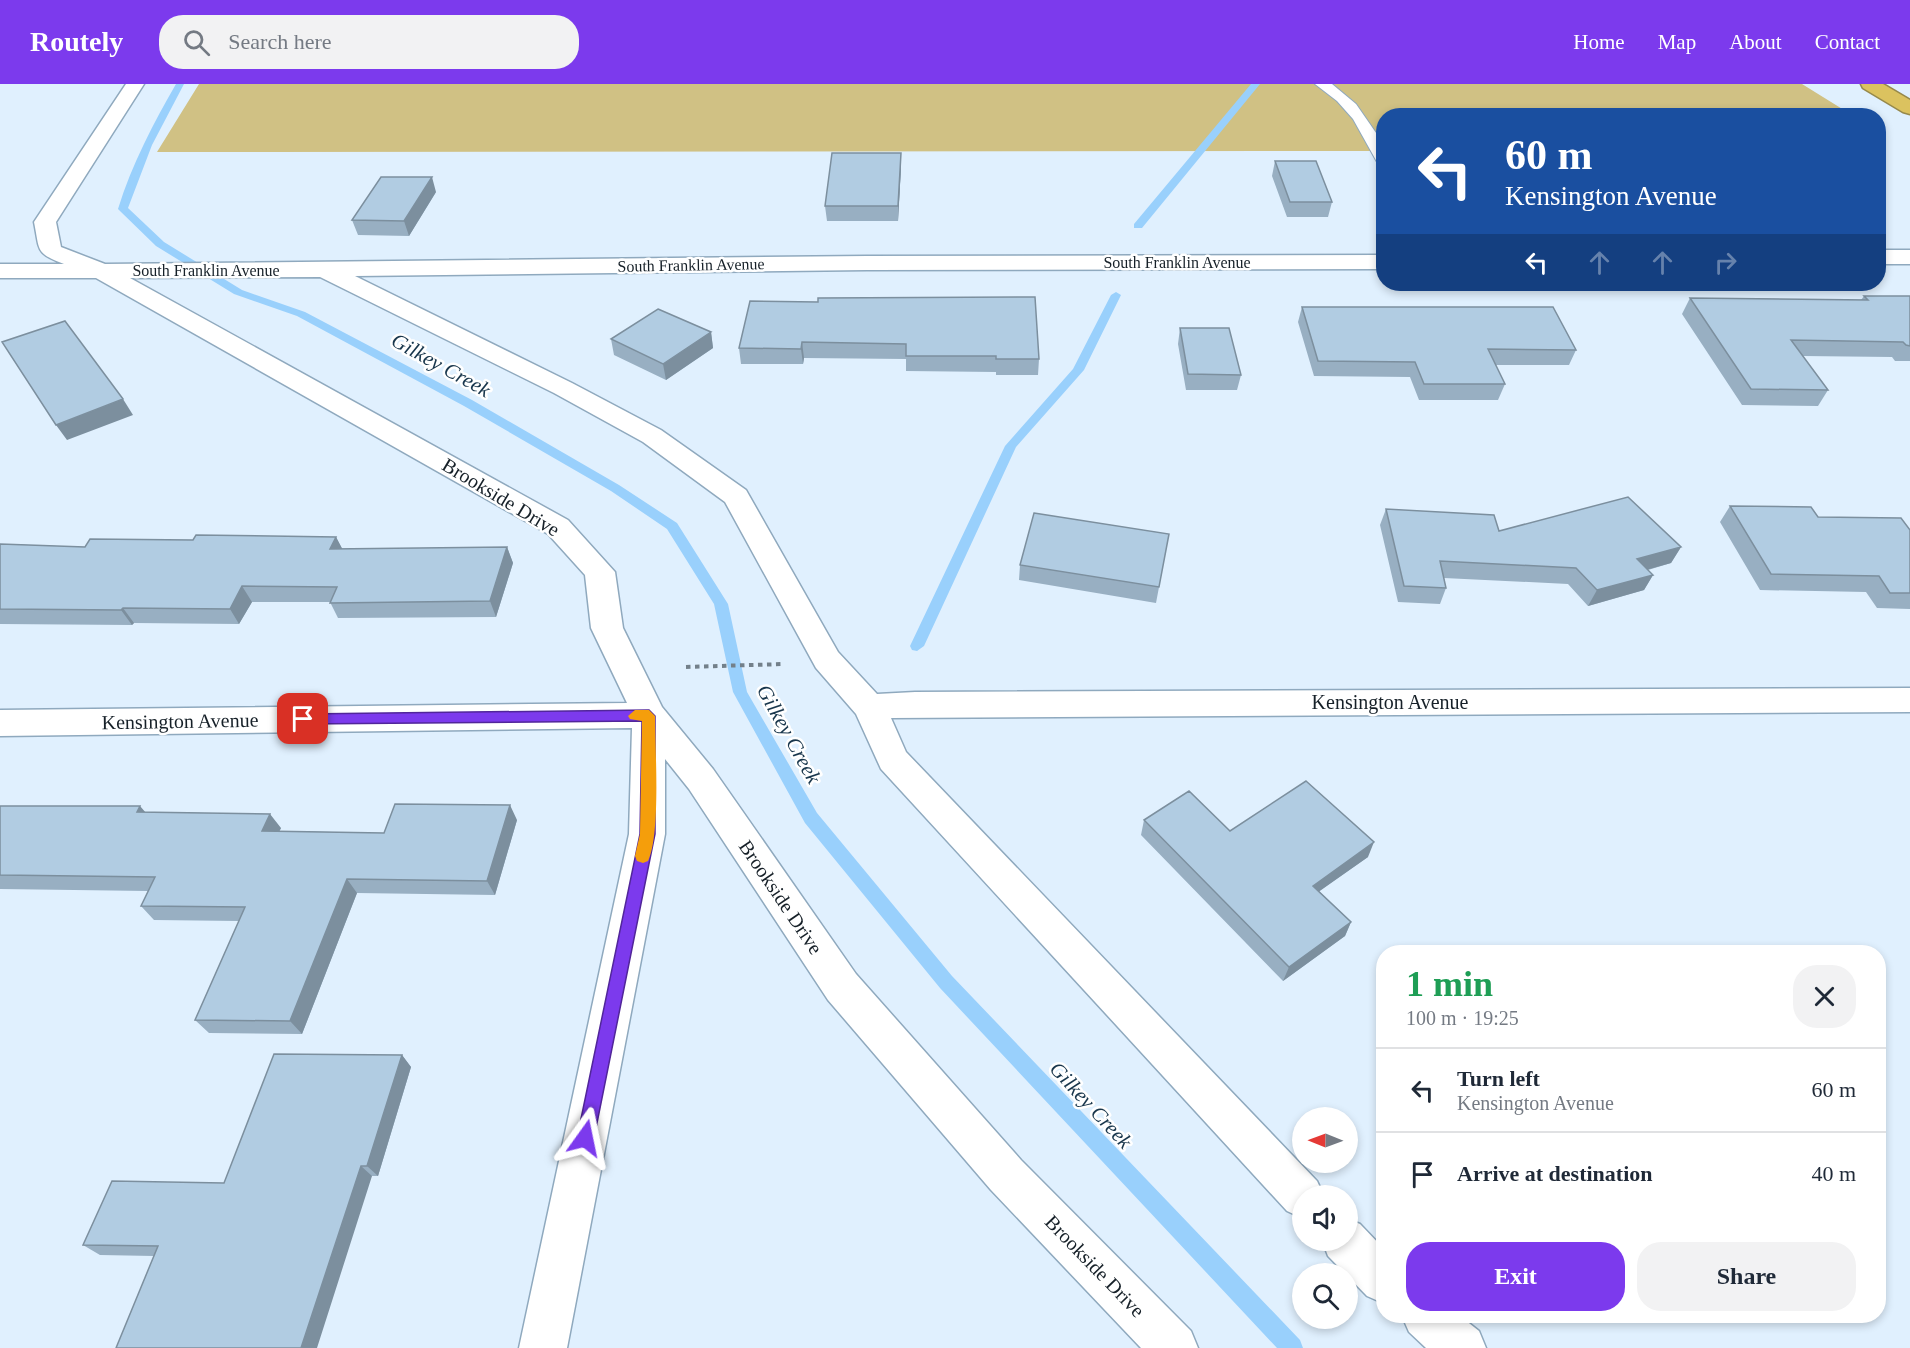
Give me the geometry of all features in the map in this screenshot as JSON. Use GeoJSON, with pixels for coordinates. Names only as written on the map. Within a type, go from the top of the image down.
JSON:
{"type":"FeatureCollection","features":[{"type":"Feature","properties":{"kind":"highway"},"geometry":{"type":"LineString","coordinates":[[1870,84],[1910,108]]}},
{"type":"Feature","properties":{"kind":"street","name":"Brookside Drive"},"geometry":{"type":"LineString","coordinates":[[135,84],[45,222],[51,251],[99,270],[558,527],[600,572],[607,628],[649,716],[701,779],[842,987],[1006,1175],[1174,1348]]}},
{"type":"Feature","properties":{"kind":"street"},"geometry":{"type":"LineString","coordinates":[[1886,257],[1910,257]]}},
{"type":"Feature","properties":{"kind":"street","name":"South Franklin Avenue"},"geometry":{"type":"LineString","coordinates":[[0,271],[240,272],[321,269],[867,263],[1376,262]]}},
{"type":"Feature","properties":{"kind":"street"},"geometry":{"type":"LineString","coordinates":[[321,269],[563,387],[652,436],[736,496],[827,660],[870,707],[893,760],[1292,1185]]}},
{"type":"Feature","properties":{"kind":"street","name":"Kensington Avenue"},"geometry":{"type":"LineString","coordinates":[[870,707],[915,704],[1910,700]]}},
{"type":"Feature","properties":{"kind":"street"},"geometry":{"type":"LineString","coordinates":[[543,1348],[647,834],[649,716]]}},
{"type":"Feature","properties":{"kind":"street","name":"Kensington Avenue"},"geometry":{"type":"LineString","coordinates":[[0,723],[649,716]]}},
{"type":"Feature","properties":{"kind":"street"},"geometry":{"type":"LineString","coordinates":[[1355,1251],[1376,1273]]}},
{"type":"Feature","properties":{"kind":"street"},"geometry":{"type":"LineString","coordinates":[[1433,1323],[1462,1348]]}},
{"type":"Feature","properties":{"kind":"lane"},"geometry":{"type":"LineString","coordinates":[[1322,84],[1335,91],[1370,130],[1376,143]]}},
{"type":"Feature","properties":{"kind":"path"},"geometry":{"type":"LineString","coordinates":[[686,667],[766,666]]}},
{"type":"Feature","properties":{"kind":"shaded area"},"geometry":{"type":"Polygon","coordinates":[[[199,84],[1802,84],[1841,108],[1376,108],[1376,151],[157,152],[199,84]]]}},
{"type":"Feature","properties":{"kind":"building"},"geometry":{"type":"Polygon","coordinates":[[[832,153],[901,153],[898,206],[825,206],[832,153]]]}},
{"type":"Feature","properties":{"kind":"building"},"geometry":{"type":"Polygon","coordinates":[[[1275,161],[1316,161],[1332,202],[1290,202],[1275,161]]]}},
{"type":"Feature","properties":{"kind":"building"},"geometry":{"type":"Polygon","coordinates":[[[381,177],[432,177],[404,221],[352,220],[381,177]]]}},
{"type":"Feature","properties":{"kind":"building"},"geometry":{"type":"Polygon","coordinates":[[[1864,296],[1910,296],[1910,346],[1903,342],[1791,340],[1828,390],[1751,389],[1690,298],[1868,300],[1864,296]]]}},
{"type":"Feature","properties":{"kind":"building"},"geometry":{"type":"Polygon","coordinates":[[[1035,297],[1039,359],[996,359],[996,356],[906,356],[906,344],[802,342],[801,349],[739,348],[750,301],[818,302],[818,298],[1035,297]]]}},
{"type":"Feature","properties":{"kind":"building"},"geometry":{"type":"Polygon","coordinates":[[[1302,307],[1553,307],[1576,350],[1488,349],[1505,384],[1424,384],[1415,362],[1318,361],[1302,307]]]}},
{"type":"Feature","properties":{"kind":"building"},"geometry":{"type":"Polygon","coordinates":[[[658,309],[711,332],[663,364],[611,339],[658,309]]]}},
{"type":"Feature","properties":{"kind":"building"},"geometry":{"type":"Polygon","coordinates":[[[65,321],[123,399],[56,425],[2,342],[65,321]]]}},
{"type":"Feature","properties":{"kind":"building"},"geometry":{"type":"Polygon","coordinates":[[[1180,328],[1229,328],[1241,375],[1188,374],[1180,328]]]}},
{"type":"Feature","properties":{"kind":"building"},"geometry":{"type":"Polygon","coordinates":[[[1628,497],[1681,547],[1637,559],[1653,575],[1597,590],[1576,568],[1440,561],[1446,588],[1404,586],[1386,509],[1494,515],[1499,531],[1628,497]]]}},
{"type":"Feature","properties":{"kind":"building"},"geometry":{"type":"Polygon","coordinates":[[[1730,506],[1811,507],[1818,517],[1901,518],[1910,530],[1910,593],[1890,593],[1879,576],[1771,574],[1730,506]]]}},
{"type":"Feature","properties":{"kind":"building"},"geometry":{"type":"Polygon","coordinates":[[[1034,513],[1169,534],[1159,587],[1020,565],[1034,513]]]}},
{"type":"Feature","properties":{"kind":"building"},"geometry":{"type":"Polygon","coordinates":[[[196,535],[336,537],[330,549],[507,547],[490,601],[330,603],[337,587],[242,586],[230,609],[0,609],[0,544],[85,547],[90,539],[193,540],[196,535]]]}},
{"type":"Feature","properties":{"kind":"building"},"geometry":{"type":"Polygon","coordinates":[[[1306,781],[1374,842],[1313,886],[1351,922],[1289,967],[1144,820],[1189,791],[1230,831],[1306,781]]]}},
{"type":"Feature","properties":{"kind":"building"},"geometry":{"type":"Polygon","coordinates":[[[395,804],[510,805],[487,881],[347,879],[290,1021],[195,1020],[245,907],[141,906],[155,877],[0,875],[0,806],[140,806],[137,812],[270,814],[262,831],[384,833],[395,804]]]}},
{"type":"Feature","properties":{"kind":"building"},"geometry":{"type":"Polygon","coordinates":[[[274,1054],[402,1055],[367,1166],[361,1166],[301,1348],[116,1348],[158,1246],[83,1245],[112,1181],[224,1183],[274,1054]]]}},
{"type":"Feature","properties":{"kind":"waterway","name":"Gilkey Creek"},"geometry":{"type":"LineString","coordinates":[[180,84],[140,160],[123,209],[160,244],[238,292],[301,314],[468,403],[615,488],[672,526],[721,604],[740,692],[811,818],[946,982],[1292,1348]]}},
{"type":"Feature","properties":{"kind":"waterway"},"geometry":{"type":"LineString","coordinates":[[1138,226],[1256,84]]}},
{"type":"Feature","properties":{"kind":"waterway"},"geometry":{"type":"LineString","coordinates":[[917,646],[1011,446],[1078,370],[1116,295]]}},
{"type":"Feature","properties":{"kind":"slow traffic"},"geometry":{"type":"LineString","coordinates":[[635,716],[649,716],[647,834],[643,856]]}},
{"type":"Feature","properties":{"kind":"route"},"geometry":{"type":"LineString","coordinates":[[303,719],[649,716],[647,834],[585,1138]]}}]}
